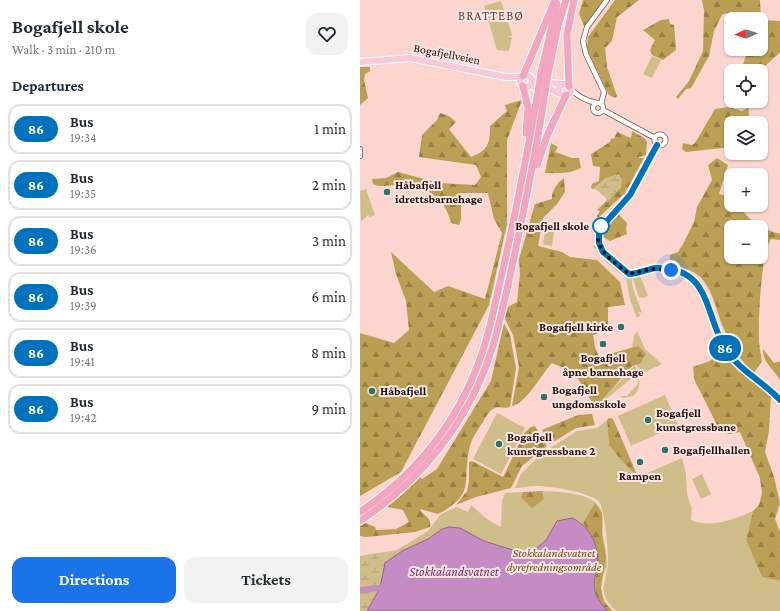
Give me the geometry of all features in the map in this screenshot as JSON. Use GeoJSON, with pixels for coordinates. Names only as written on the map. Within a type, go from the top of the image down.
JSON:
{"type":"FeatureCollection","features":[{"type":"Feature","properties":{"kind":"highway"},"geometry":{"type":"LineString","coordinates":[[522,77],[555,0]]}},
{"type":"Feature","properties":{"kind":"highway"},"geometry":{"type":"LineString","coordinates":[[360,512],[399,482],[429,451],[444,432],[468,389],[480,360],[493,315],[518,202],[540,99],[558,0]]}},
{"type":"Feature","properties":{"kind":"highway"},"geometry":{"type":"LineString","coordinates":[[545,73],[566,0]]}},
{"type":"Feature","properties":{"kind":"highway"},"geometry":{"type":"LineString","coordinates":[[567,86],[567,34],[574,0]]}},
{"type":"Feature","properties":{"kind":"highway"},"geometry":{"type":"LineString","coordinates":[[518,202],[528,108],[524,85]]}},
{"type":"Feature","properties":{"kind":"highway"},"geometry":{"type":"LineString","coordinates":[[360,521],[406,486],[430,461],[451,434],[477,387],[491,351],[521,225],[543,147],[565,95]]}},
{"type":"Feature","properties":{"kind":"highway"},"geometry":{"type":"LineString","coordinates":[[521,225],[540,99]]}},
{"type":"Feature","properties":{"kind":"main road","name":"Bogafjellveien"},"geometry":{"type":"LineString","coordinates":[[360,62],[410,58],[506,77],[522,77],[528,75],[530,77]]}},
{"type":"Feature","properties":{"kind":"main road","name":"Bogafjellveien"},"geometry":{"type":"LineString","coordinates":[[506,77],[524,85],[546,87],[565,95]]}},
{"type":"Feature","properties":{"kind":"main road"},"geometry":{"type":"LineString","coordinates":[[522,77],[524,85],[532,82],[530,77]]}},
{"type":"Feature","properties":{"kind":"main road"},"geometry":{"type":"LineString","coordinates":[[530,77],[548,84],[567,86]]}},
{"type":"Feature","properties":{"kind":"main road"},"geometry":{"type":"LineString","coordinates":[[565,95],[559,89],[567,86]]}},
{"type":"Feature","properties":{"kind":"main road"},"geometry":{"type":"LineString","coordinates":[[565,95],[567,86]]}},
{"type":"Feature","properties":{"kind":"street"},"geometry":{"type":"LineString","coordinates":[[594,108],[599,103],[604,92],[591,67],[583,41],[586,27],[607,0]]}},
{"type":"Feature","properties":{"kind":"street"},"geometry":{"type":"LineString","coordinates":[[567,86],[581,97],[599,103],[603,110],[655,138]]}},
{"type":"Feature","properties":{"kind":"street"},"geometry":{"type":"LineString","coordinates":[[565,95],[575,97],[598,112],[603,110]]}},
{"type":"Feature","properties":{"kind":"street"},"geometry":{"type":"LineString","coordinates":[[655,138],[660,135],[665,139],[662,145],[657,145]]}},
{"type":"Feature","properties":{"kind":"street"},"geometry":{"type":"LineString","coordinates":[[655,138],[654,141],[657,145]]}},
{"type":"Feature","properties":{"kind":"street"},"geometry":{"type":"LineString","coordinates":[[657,145],[630,195],[601,226],[598,239],[600,248],[606,256],[629,274],[657,268],[679,272],[692,278],[704,293],[726,348],[745,372],[780,400]]}},
{"type":"Feature","properties":{"kind":"street"},"geometry":{"type":"LineString","coordinates":[[360,149],[360,156]]}},
{"type":"Feature","properties":{"kind":"green space"},"geometry":{"type":"Polygon","coordinates":[[[583,0],[605,0],[584,26],[579,14],[583,0]]]}},
{"type":"Feature","properties":{"kind":"green space"},"geometry":{"type":"Polygon","coordinates":[[[615,0],[639,0],[617,17],[612,41],[605,48],[607,67],[617,96],[615,98],[609,95],[587,49],[588,37],[615,0]]]}},
{"type":"Feature","properties":{"kind":"green space"},"geometry":{"type":"Polygon","coordinates":[[[702,0],[760,0],[761,12],[724,12],[714,31],[709,56],[691,88],[686,89],[678,99],[676,97],[689,81],[703,51],[704,10],[702,0]]]}},
{"type":"Feature","properties":{"kind":"green space"},"geometry":{"type":"Polygon","coordinates":[[[501,1],[512,36],[507,37],[512,37],[509,51],[497,50],[484,6],[501,1]]]}},
{"type":"Feature","properties":{"kind":"green space"},"geometry":{"type":"Polygon","coordinates":[[[669,19],[670,24],[674,25],[676,50],[663,60],[652,55],[650,50],[655,40],[643,30],[661,20],[669,19]]]}},
{"type":"Feature","properties":{"kind":"green space"},"geometry":{"type":"Polygon","coordinates":[[[768,20],[780,21],[780,52],[768,64],[743,64],[746,56],[768,56],[768,20]]]}},
{"type":"Feature","properties":{"kind":"green space"},"geometry":{"type":"Polygon","coordinates":[[[652,56],[661,60],[652,78],[643,74],[652,56]]]}},
{"type":"Feature","properties":{"kind":"green space"},"geometry":{"type":"Polygon","coordinates":[[[360,67],[370,67],[370,71],[365,74],[364,80],[368,98],[360,105],[360,67]]]}},
{"type":"Feature","properties":{"kind":"green space"},"geometry":{"type":"Polygon","coordinates":[[[522,100],[507,140],[507,224],[489,305],[401,472],[360,496],[360,333],[394,343],[409,330],[406,301],[396,274],[391,252],[434,292],[448,286],[485,299],[502,233],[494,219],[488,193],[461,193],[461,219],[459,225],[451,223],[448,213],[443,205],[438,198],[431,193],[414,186],[379,186],[373,184],[372,179],[386,178],[398,172],[439,183],[475,185],[481,177],[476,165],[419,157],[422,135],[437,120],[440,113],[449,116],[456,122],[449,129],[471,157],[481,152],[487,146],[490,126],[507,111],[505,105],[522,100]]]}},
{"type":"Feature","properties":{"kind":"green space"},"geometry":{"type":"Polygon","coordinates":[[[732,108],[742,111],[749,108],[748,116],[724,116],[724,148],[686,152],[682,149],[683,143],[692,145],[695,143],[715,109],[732,108]]]}},
{"type":"Feature","properties":{"kind":"green space"},"geometry":{"type":"Polygon","coordinates":[[[632,131],[644,138],[647,142],[646,155],[639,157],[644,158],[625,193],[598,218],[597,216],[600,211],[597,210],[621,187],[606,178],[593,189],[591,188],[592,184],[599,181],[600,167],[593,166],[591,154],[610,142],[611,138],[614,139],[617,132],[631,138],[632,131]]]}},
{"type":"Feature","properties":{"kind":"green space"},"geometry":{"type":"Polygon","coordinates":[[[551,143],[558,147],[555,152],[572,158],[579,158],[581,168],[563,173],[545,173],[551,143]]]}},
{"type":"Feature","properties":{"kind":"green space"},"geometry":{"type":"Polygon","coordinates":[[[717,158],[728,165],[727,168],[724,168],[724,178],[719,194],[724,195],[724,212],[744,212],[751,220],[724,220],[724,264],[764,264],[759,318],[759,343],[762,361],[754,373],[736,352],[729,340],[711,293],[703,280],[695,273],[670,262],[670,255],[678,252],[683,244],[694,222],[697,207],[712,180],[708,165],[717,158]]]}},
{"type":"Feature","properties":{"kind":"green space"},"geometry":{"type":"Polygon","coordinates":[[[619,174],[622,179],[621,186],[607,203],[606,198],[597,190],[593,189],[606,178],[619,174]]]}},
{"type":"Feature","properties":{"kind":"green space"},"geometry":{"type":"Polygon","coordinates":[[[564,178],[565,192],[557,204],[543,218],[538,246],[562,252],[570,257],[597,260],[620,282],[625,305],[608,307],[608,329],[593,335],[595,347],[599,357],[638,346],[646,354],[640,364],[632,366],[603,399],[608,404],[604,408],[591,407],[593,404],[574,372],[552,363],[523,400],[512,406],[519,367],[513,335],[503,315],[504,309],[517,302],[520,274],[519,259],[535,204],[552,199],[555,187],[564,178]]]}},
{"type":"Feature","properties":{"kind":"green space"},"geometry":{"type":"Polygon","coordinates":[[[366,189],[375,215],[370,217],[368,215],[361,222],[360,191],[366,189]]]}},
{"type":"Feature","properties":{"kind":"green space"},"geometry":{"type":"Polygon","coordinates":[[[617,213],[627,223],[627,234],[610,241],[601,236],[602,228],[617,213]]]}},
{"type":"Feature","properties":{"kind":"green space"},"geometry":{"type":"Polygon","coordinates":[[[546,225],[555,226],[552,246],[543,244],[546,225]]]}},
{"type":"Feature","properties":{"kind":"green space"},"geometry":{"type":"Polygon","coordinates":[[[768,230],[780,234],[780,240],[771,239],[768,247],[768,230]]]}},
{"type":"Feature","properties":{"kind":"green space"},"geometry":{"type":"Polygon","coordinates":[[[596,245],[607,259],[631,278],[633,289],[643,315],[639,312],[640,316],[637,318],[630,300],[626,278],[607,263],[593,246],[596,245]]]}},
{"type":"Feature","properties":{"kind":"green space"},"geometry":{"type":"Polygon","coordinates":[[[639,273],[648,296],[642,298],[639,297],[633,279],[639,273]]]}},
{"type":"Feature","properties":{"kind":"green space"},"geometry":{"type":"Polygon","coordinates":[[[504,323],[510,335],[516,368],[510,407],[497,407],[491,410],[474,435],[469,450],[463,494],[450,507],[438,514],[420,509],[429,519],[430,527],[415,532],[366,537],[360,536],[360,524],[363,522],[375,527],[376,530],[396,529],[409,522],[403,510],[388,507],[390,503],[419,476],[422,479],[437,469],[491,381],[504,323]]]}},
{"type":"Feature","properties":{"kind":"green space"},"geometry":{"type":"Polygon","coordinates":[[[637,331],[645,349],[662,364],[641,374],[637,365],[640,364],[638,346],[632,348],[634,336],[637,331]]]}},
{"type":"Feature","properties":{"kind":"green space"},"geometry":{"type":"Polygon","coordinates":[[[722,348],[740,370],[771,394],[769,431],[765,452],[774,477],[780,503],[775,519],[780,532],[780,581],[762,577],[746,540],[753,511],[759,505],[762,493],[760,478],[740,432],[730,434],[720,431],[694,379],[693,367],[710,361],[722,348]]]}},
{"type":"Feature","properties":{"kind":"green space"},"geometry":{"type":"Polygon","coordinates":[[[763,349],[774,363],[780,361],[780,381],[767,362],[763,354],[763,349]]]}},
{"type":"Feature","properties":{"kind":"green space"},"geometry":{"type":"Polygon","coordinates":[[[635,365],[639,381],[636,393],[633,396],[623,398],[620,396],[627,396],[638,384],[637,378],[635,379],[633,377],[605,400],[612,405],[617,401],[616,399],[618,399],[618,403],[608,409],[601,409],[607,404],[603,399],[635,365]]]}},
{"type":"Feature","properties":{"kind":"green space","name":"Bogafjell kunstgressbane"},"geometry":{"type":"Polygon","coordinates":[[[665,395],[678,425],[631,446],[618,416],[665,395]]]}},
{"type":"Feature","properties":{"kind":"green space","name":"Bogafjell kunstgressbane 2"},"geometry":{"type":"Polygon","coordinates":[[[497,413],[525,428],[501,474],[473,459],[497,413]]]}},
{"type":"Feature","properties":{"kind":"green space"},"geometry":{"type":"Polygon","coordinates":[[[592,414],[595,425],[576,428],[550,444],[542,430],[578,415],[592,414]]]}},
{"type":"Feature","properties":{"kind":"green space"},"geometry":{"type":"Polygon","coordinates":[[[609,418],[613,419],[638,477],[609,445],[607,420],[609,418]]]}},
{"type":"Feature","properties":{"kind":"green space"},"geometry":{"type":"Polygon","coordinates":[[[607,420],[609,445],[638,477],[682,458],[686,474],[687,494],[692,509],[691,520],[706,524],[722,522],[753,511],[746,540],[762,577],[780,581],[780,611],[616,611],[606,598],[604,592],[608,556],[605,522],[600,503],[596,499],[589,496],[560,488],[536,486],[515,488],[521,474],[541,454],[577,431],[597,428],[607,420]]]}},
{"type":"Feature","properties":{"kind":"green space"},"geometry":{"type":"Polygon","coordinates":[[[535,426],[547,446],[522,466],[511,488],[476,497],[456,505],[467,491],[469,481],[469,462],[472,461],[503,477],[525,432],[531,427],[535,426]]]}},
{"type":"Feature","properties":{"kind":"green space"},"geometry":{"type":"Polygon","coordinates":[[[702,474],[711,494],[701,499],[692,479],[702,474]]]}},
{"type":"Feature","properties":{"kind":"green space","name":"Stokkalandsvatnet"},"geometry":{"type":"Polygon","coordinates":[[[542,491],[583,496],[597,504],[601,510],[607,563],[601,580],[601,593],[604,601],[612,611],[360,611],[360,556],[397,550],[428,531],[441,514],[457,507],[468,512],[471,505],[488,520],[501,527],[502,501],[505,493],[523,492],[521,497],[544,499],[542,491]]]}},
{"type":"Feature","properties":{"kind":"green space"},"geometry":{"type":"Polygon","coordinates":[[[542,491],[544,499],[532,508],[521,497],[523,492],[542,491]]]}},
{"type":"Feature","properties":{"kind":"green space"},"geometry":{"type":"Polygon","coordinates":[[[595,503],[602,513],[602,535],[606,556],[601,588],[604,602],[613,611],[608,611],[596,595],[596,554],[589,532],[583,523],[595,503]]]}},
{"type":"Feature","properties":{"kind":"green space"},"geometry":{"type":"Polygon","coordinates":[[[402,551],[385,563],[380,588],[367,611],[360,611],[360,557],[402,551]]]}},
{"type":"Feature","properties":{"kind":"water","name":"Stokkalandsvatnet"},"geometry":{"type":"Polygon","coordinates":[[[572,518],[589,531],[595,544],[598,559],[594,588],[600,602],[608,611],[367,611],[380,588],[385,563],[402,551],[428,539],[442,529],[449,527],[460,528],[484,541],[516,551],[530,552],[536,549],[547,539],[557,521],[572,518]]]}},
{"type":"Feature","properties":{"kind":"waterway"},"geometry":{"type":"LineString","coordinates":[[360,590],[380,588]]}},
{"type":"Feature","properties":{"kind":"bus line","name":"86"},"geometry":{"type":"LineString","coordinates":[[657,145],[630,195],[601,226],[598,235],[600,248],[606,256],[629,274],[657,268],[679,272],[697,282],[704,293],[720,337],[734,361],[745,372],[769,389],[780,400]]}},
{"type":"Feature","properties":{"kind":"place","name":"Håbafjell idrettsbarnehage"},"geometry":{"type":"Point","coordinates":[387,192]}},
{"type":"Feature","properties":{"kind":"place","name":"Bogafjell skole"},"geometry":{"type":"Point","coordinates":[601,226]}},
{"type":"Feature","properties":{"kind":"place","name":"Bogafjell kirke"},"geometry":{"type":"Point","coordinates":[621,327]}},
{"type":"Feature","properties":{"kind":"place","name":"Bogafjell åpne barnehage"},"geometry":{"type":"Point","coordinates":[603,344]}},
{"type":"Feature","properties":{"kind":"place","name":"Håbafjell"},"geometry":{"type":"Point","coordinates":[372,391]}},
{"type":"Feature","properties":{"kind":"place","name":"Bogafjell ungdomsskole"},"geometry":{"type":"Point","coordinates":[544,397]}},
{"type":"Feature","properties":{"kind":"place","name":"Bogafjell kunstgressbane"},"geometry":{"type":"Point","coordinates":[648,420]}},
{"type":"Feature","properties":{"kind":"place","name":"Bogafjell kunstgressbane 2"},"geometry":{"type":"Point","coordinates":[499,444]}},
{"type":"Feature","properties":{"kind":"place","name":"Bogafjellhallen"},"geometry":{"type":"Point","coordinates":[665,450]}},
{"type":"Feature","properties":{"kind":"place","name":"Rampen"},"geometry":{"type":"Point","coordinates":[640,462]}},
{"type":"Feature","properties":{"kind":"district","name":"BRATTEBØ"},"geometry":{"type":"Point","coordinates":[491,15]}},
{"type":"Feature","properties":{"kind":"route"},"geometry":{"type":"LineString","coordinates":[[601,226],[598,235],[600,248],[606,256],[629,274],[657,268],[671,270]]}},
{"type":"Feature","properties":{"kind":"park label","name":"Stokkalandsvatnet dyrefredningsområde"},"geometry":{"type":"Point","coordinates":[554,560]}}]}
